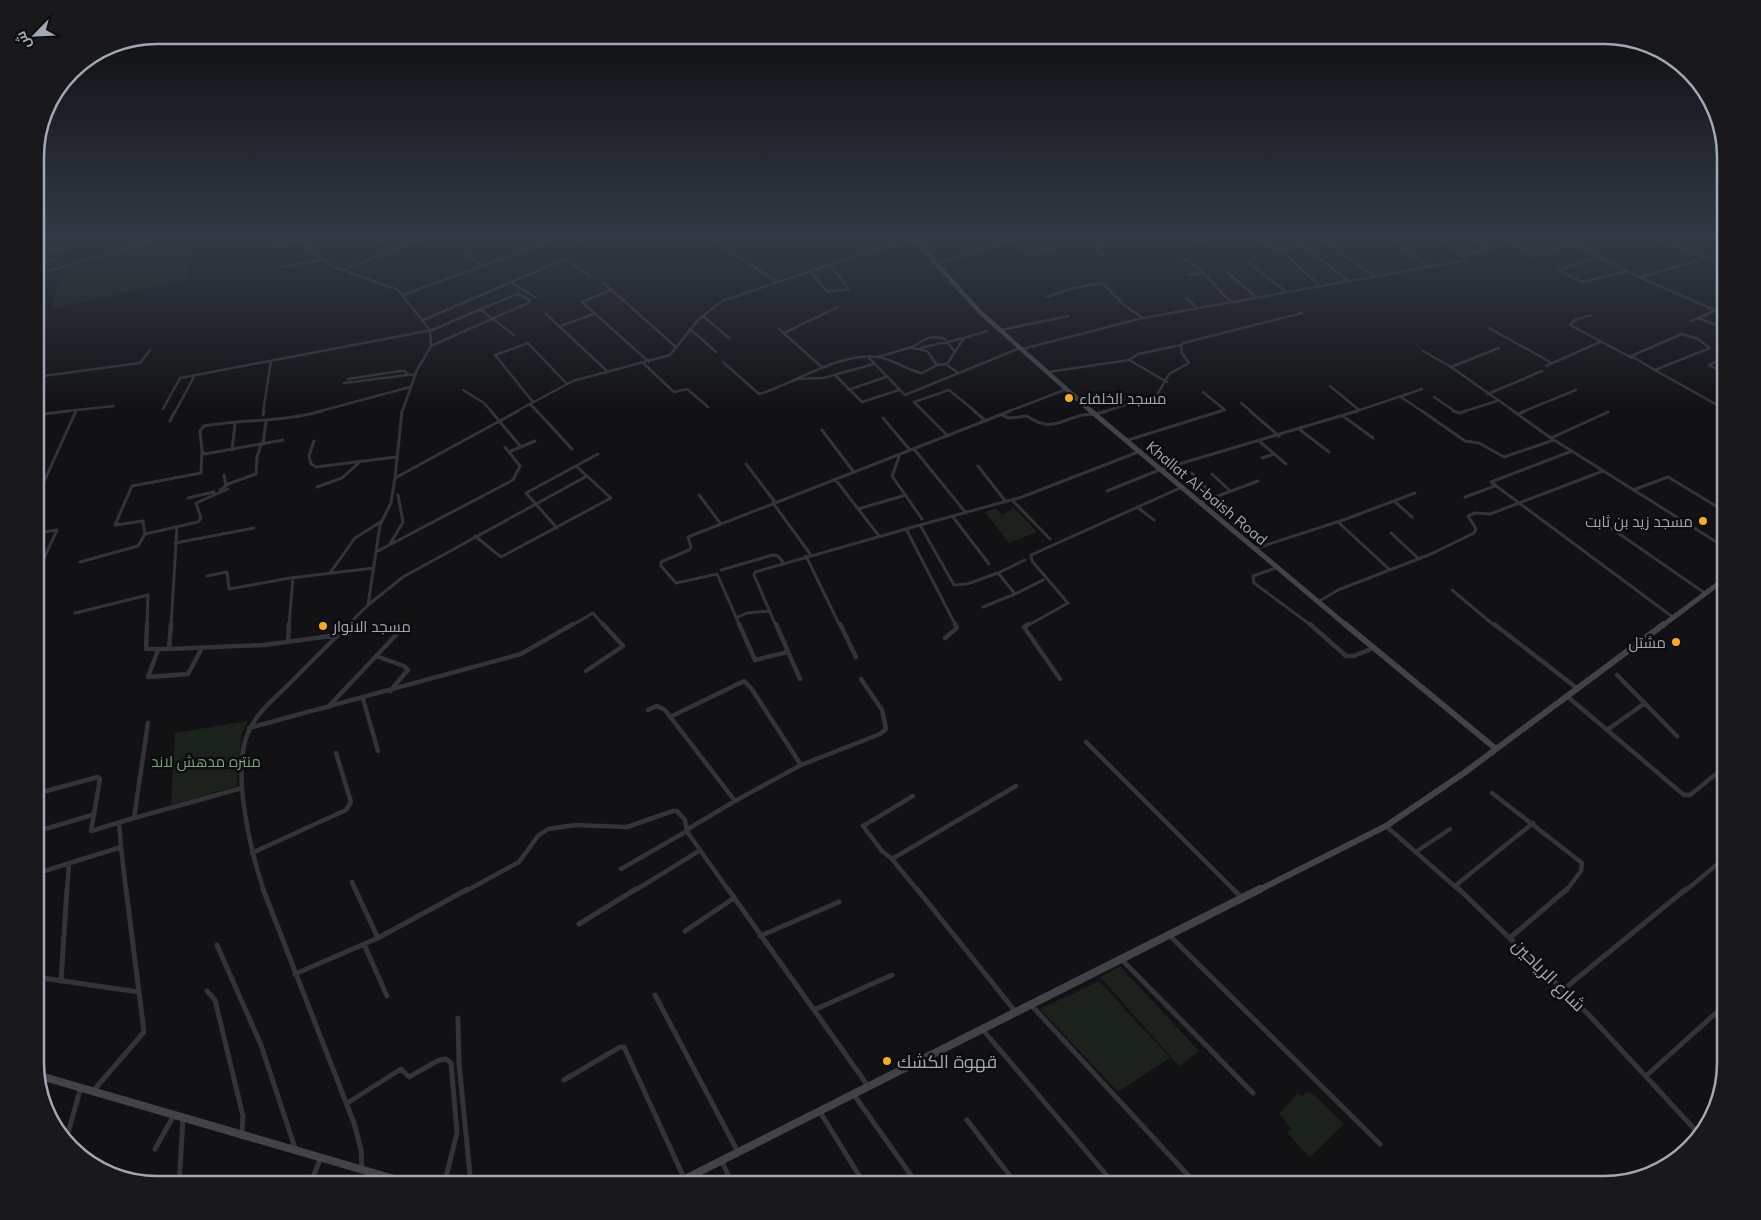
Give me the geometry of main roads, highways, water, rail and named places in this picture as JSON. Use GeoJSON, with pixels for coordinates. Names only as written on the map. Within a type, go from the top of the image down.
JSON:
{"type":"FeatureCollection","features":[{"type":"Feature","properties":{"kind":"main road","name":"Khallat Al-baish Road"},"geometry":{"type":"LineString","coordinates":[[967,297],[1095,415],[1180,488],[1496,749]]}},
{"type":"Feature","properties":{"kind":"main road"},"geometry":{"type":"LineString","coordinates":[[693,1176],[1386,826],[1424,803],[1717,585]]}},
{"type":"Feature","properties":{"kind":"main road"},"geometry":{"type":"LineString","coordinates":[[45,1077],[94,1090],[179,1117],[295,1148],[381,1176]]}},
{"type":"Feature","properties":{"kind":"place","name":"مسجد الخلفاء"},"geometry":{"type":"Point","coordinates":[1069,398]}},
{"type":"Feature","properties":{"kind":"place","name":"مسجد زيد بن ثابت"},"geometry":{"type":"Point","coordinates":[1703,521]}},
{"type":"Feature","properties":{"kind":"place","name":"مسجد الانوار"},"geometry":{"type":"Point","coordinates":[323,626]}},
{"type":"Feature","properties":{"kind":"place","name":"مشتل"},"geometry":{"type":"Point","coordinates":[1676,642]}},
{"type":"Feature","properties":{"kind":"place","name":"قهوة الكشك"},"geometry":{"type":"Point","coordinates":[887,1061]}},
{"type":"Feature","properties":{"kind":"park label","name":"منتره مدهش لاند"},"geometry":{"type":"Point","coordinates":[206,761]}}]}
